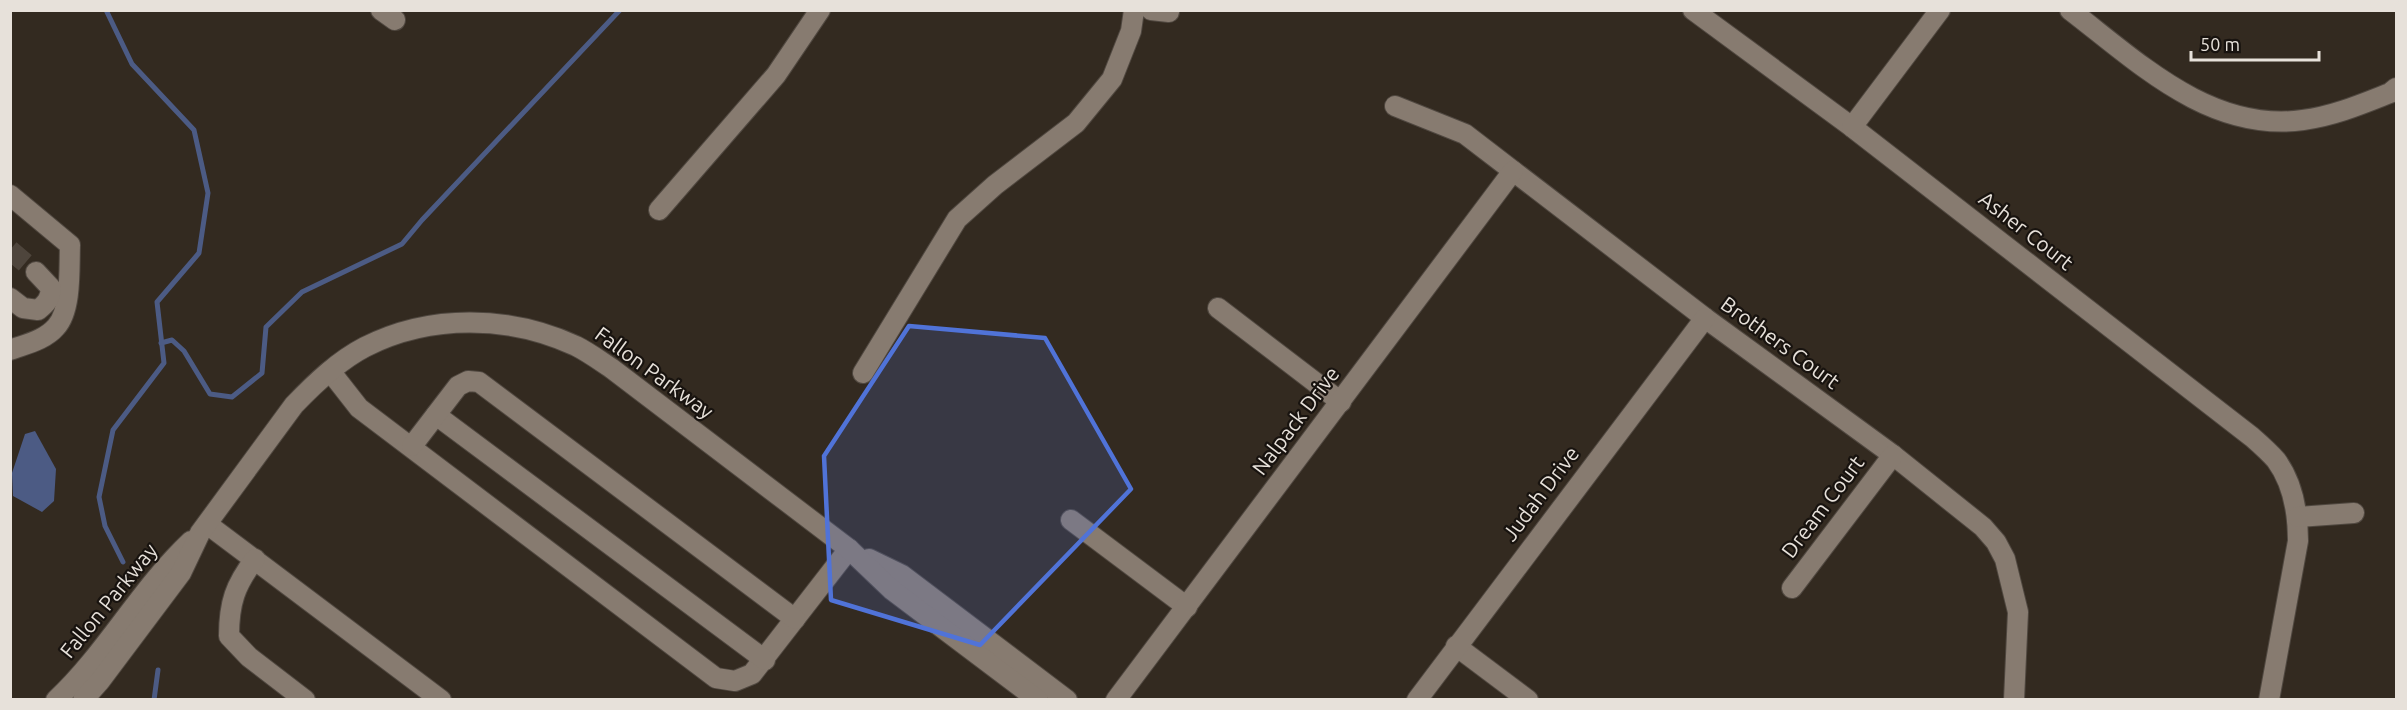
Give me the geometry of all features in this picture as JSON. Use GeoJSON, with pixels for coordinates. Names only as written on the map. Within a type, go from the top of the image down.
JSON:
{"type":"FeatureCollection","features":[{"type":"Feature","properties":{"kind":"street"},"geometry":{"type":"LineString","coordinates":[[659,210],[776,75],[820,10]]}},
{"type":"Feature","properties":{"kind":"street"},"geometry":{"type":"LineString","coordinates":[[863,373],[957,219],[995,185],[1076,123],[1112,79],[1131,31],[1134,10]]}},
{"type":"Feature","properties":{"kind":"street","name":"Asher Court"},"geometry":{"type":"LineString","coordinates":[[1693,10],[1852,127],[2252,436],[2276,461],[2289,488],[2298,517],[2297,544],[2269,699]]}},
{"type":"Feature","properties":{"kind":"street"},"geometry":{"type":"LineString","coordinates":[[1852,127],[1940,10]]}},
{"type":"Feature","properties":{"kind":"street"},"geometry":{"type":"LineString","coordinates":[[2070,10],[2170,86],[2219,111],[2261,121],[2302,120],[2336,113],[2391,93],[2397,88]]}},
{"type":"Feature","properties":{"kind":"street","name":"Brothers Court"},"geometry":{"type":"LineString","coordinates":[[1395,106],[1465,134],[1705,318],[1893,455],[1983,527],[1996,542],[2005,559],[2018,612],[2014,699]]}},
{"type":"Feature","properties":{"kind":"street","name":"Nalpack Drive"},"geometry":{"type":"LineString","coordinates":[[1116,699],[1513,171]]}},
{"type":"Feature","properties":{"kind":"street"},"geometry":{"type":"LineString","coordinates":[[10,195],[70,245],[66,304],[59,323],[42,338],[10,350]]}},
{"type":"Feature","properties":{"kind":"street"},"geometry":{"type":"LineString","coordinates":[[10,298],[23,308],[38,310],[46,304],[51,288],[36,272]]}},
{"type":"Feature","properties":{"kind":"street"},"geometry":{"type":"LineString","coordinates":[[1218,308],[1341,402]]}},
{"type":"Feature","properties":{"kind":"street","name":"Judah Drive"},"geometry":{"type":"LineString","coordinates":[[1417,699],[1705,318]]}},
{"type":"Feature","properties":{"kind":"street","name":"Fallon Parkway"},"geometry":{"type":"LineString","coordinates":[[56,699],[80,677],[167,563],[203,528],[294,405],[330,371],[363,348],[403,331],[446,323],[485,321],[538,331],[577,346],[611,368],[849,549],[892,590],[1038,699]]}},
{"type":"Feature","properties":{"kind":"street"},"geometry":{"type":"LineString","coordinates":[[330,371],[359,408],[716,678],[735,681],[752,674],[849,549]]}},
{"type":"Feature","properties":{"kind":"street"},"geometry":{"type":"LineString","coordinates":[[412,446],[458,386],[468,381],[479,382],[795,619]]}},
{"type":"Feature","properties":{"kind":"street"},"geometry":{"type":"LineString","coordinates":[[436,415],[765,660]]}},
{"type":"Feature","properties":{"kind":"street","name":"Dream Court"},"geometry":{"type":"LineString","coordinates":[[1792,588],[1893,455]]}},
{"type":"Feature","properties":{"kind":"street"},"geometry":{"type":"LineString","coordinates":[[2298,517],[2354,513]]}},
{"type":"Feature","properties":{"kind":"street"},"geometry":{"type":"LineString","coordinates":[[1071,520],[1187,607]]}},
{"type":"Feature","properties":{"kind":"street"},"geometry":{"type":"LineString","coordinates":[[203,528],[255,559],[441,699]]}},
{"type":"Feature","properties":{"kind":"street","name":"Fallon Parkway"},"geometry":{"type":"LineString","coordinates":[[83,699],[100,681],[181,573],[203,528]]}},
{"type":"Feature","properties":{"kind":"street","name":"Fallon Parkway"},"geometry":{"type":"LineString","coordinates":[[849,549],[902,575],[1067,699]]}},
{"type":"Feature","properties":{"kind":"street"},"geometry":{"type":"LineString","coordinates":[[255,559],[245,572],[229,608],[229,636],[249,657],[305,699]]}},
{"type":"Feature","properties":{"kind":"street"},"geometry":{"type":"LineString","coordinates":[[1456,646],[1528,699]]}},
{"type":"Feature","properties":{"kind":"highlighted area"},"geometry":{"type":"Polygon","coordinates":[[[909,326],[1045,338],[1131,489],[980,645],[831,600],[824,456],[909,326]]]}},
{"type":"Feature","properties":{"kind":"water"},"geometry":{"type":"Polygon","coordinates":[[[35,431],[56,469],[54,501],[42,512],[13,496],[12,473],[25,434],[35,431]]]}},
{"type":"Feature","properties":{"kind":"waterway"},"geometry":{"type":"LineString","coordinates":[[106,10],[132,64],[194,130],[208,193],[199,253],[157,302],[164,363],[113,430],[99,497],[105,526],[123,562]]}},
{"type":"Feature","properties":{"kind":"waterway"},"geometry":{"type":"LineString","coordinates":[[161,343],[172,340],[184,351],[210,394],[232,397],[262,373],[266,327],[302,292],[402,244],[620,10]]}},
{"type":"Feature","properties":{"kind":"waterway"},"geometry":{"type":"LineString","coordinates":[[154,700],[158,670]]}},
{"type":"Feature","properties":{"kind":"tunnel"},"geometry":{"type":"LineString","coordinates":[[10,250],[36,272]]}}]}
